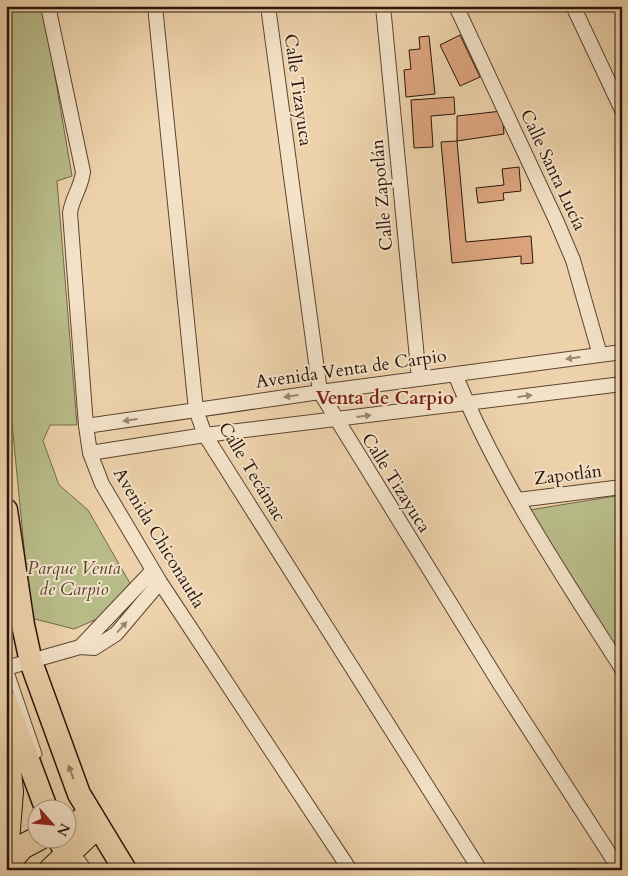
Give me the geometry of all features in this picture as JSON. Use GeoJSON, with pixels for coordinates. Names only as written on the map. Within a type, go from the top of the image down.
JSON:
{"type":"FeatureCollection","features":[{"type":"Feature","properties":{"kind":"highway"},"geometry":{"type":"LineString","coordinates":[[6,740],[11,792],[6,854]]}},
{"type":"Feature","properties":{"kind":"highway"},"geometry":{"type":"LineString","coordinates":[[66,850],[94,821]]}},
{"type":"Feature","properties":{"kind":"highway"},"geometry":{"type":"LineString","coordinates":[[6,865],[22,846],[28,843]]}},
{"type":"Feature","properties":{"kind":"main road"},"geometry":{"type":"LineString","coordinates":[[6,510],[23,625],[31,662],[79,794],[125,870]]}},
{"type":"Feature","properties":{"kind":"main road"},"geometry":{"type":"LineString","coordinates":[[6,701],[42,798]]}},
{"type":"Feature","properties":{"kind":"street","name":"Avenida Chiconautla"},"geometry":{"type":"LineString","coordinates":[[48,6],[83,172],[81,187],[72,201],[70,213],[86,426],[90,453],[102,484],[157,576],[350,870]]}},
{"type":"Feature","properties":{"kind":"street","name":"Calle Tecámac"},"geometry":{"type":"LineString","coordinates":[[155,6],[196,410],[205,435],[480,870]]}},
{"type":"Feature","properties":{"kind":"street","name":"Calle Tizayuca"},"geometry":{"type":"LineString","coordinates":[[268,6],[320,392],[335,420],[500,684],[620,870]]}},
{"type":"Feature","properties":{"kind":"street","name":"Calle Zapotlán"},"geometry":{"type":"LineString","coordinates":[[383,6],[419,379]]}},
{"type":"Feature","properties":{"kind":"street","name":"Calle Santa Lucía"},"geometry":{"type":"LineString","coordinates":[[456,6],[573,260],[600,355]]}},
{"type":"Feature","properties":{"kind":"street"},"geometry":{"type":"LineString","coordinates":[[573,6],[622,110]]}},
{"type":"Feature","properties":{"kind":"street","name":"Avenida Venta de Carpio"},"geometry":{"type":"LineString","coordinates":[[86,426],[320,392],[622,352]]}},
{"type":"Feature","properties":{"kind":"street"},"geometry":{"type":"LineString","coordinates":[[455,374],[467,403],[518,500],[622,669]]}},
{"type":"Feature","properties":{"kind":"street"},"geometry":{"type":"LineString","coordinates":[[90,453],[205,435],[622,384]]}},
{"type":"Feature","properties":{"kind":"street","name":"Zapotlán"},"geometry":{"type":"LineString","coordinates":[[518,500],[622,487]]}},
{"type":"Feature","properties":{"kind":"street"},"geometry":{"type":"LineString","coordinates":[[7,665],[31,662],[80,646],[94,648],[116,634],[157,576]]}},
{"type":"Feature","properties":{"kind":"lane"},"geometry":{"type":"LineString","coordinates":[[7,665],[42,765]]}},
{"type":"Feature","properties":{"kind":"lane"},"geometry":{"type":"LineString","coordinates":[[66,850],[88,870]]}},
{"type":"Feature","properties":{"kind":"green space","name":"Parque Venta de Carpio"},"geometry":{"type":"Polygon","coordinates":[[[6,6],[43,6],[72,176],[57,181],[77,425],[50,425],[43,441],[59,485],[88,510],[135,592],[122,608],[74,629],[31,618],[6,362],[6,6]]]}},
{"type":"Feature","properties":{"kind":"green space"},"geometry":{"type":"Polygon","coordinates":[[[622,495],[622,674],[523,511],[622,495]]]}},
{"type":"Feature","properties":{"kind":"building"},"geometry":{"type":"Polygon","coordinates":[[[460,35],[480,77],[460,86],[440,45],[460,35]]]}},
{"type":"Feature","properties":{"kind":"building"},"geometry":{"type":"Polygon","coordinates":[[[429,36],[435,94],[406,97],[404,70],[411,69],[409,50],[420,49],[419,37],[429,36]]]}},
{"type":"Feature","properties":{"kind":"building"},"geometry":{"type":"Polygon","coordinates":[[[454,97],[455,114],[431,116],[433,147],[414,148],[411,100],[454,97]]]}},
{"type":"Feature","properties":{"kind":"building"},"geometry":{"type":"Polygon","coordinates":[[[502,111],[504,134],[457,141],[457,116],[502,111]]]}},
{"type":"Feature","properties":{"kind":"building"},"geometry":{"type":"Polygon","coordinates":[[[457,141],[466,242],[531,236],[533,263],[521,264],[521,256],[452,263],[441,142],[457,141]]]}},
{"type":"Feature","properties":{"kind":"building"},"geometry":{"type":"Polygon","coordinates":[[[519,167],[521,191],[503,193],[504,200],[478,203],[476,188],[504,185],[502,169],[519,167]]]}},
{"type":"Feature","properties":{"kind":"district","name":"Venta de Carpio"},"geometry":{"type":"Point","coordinates":[385,398]}}]}
